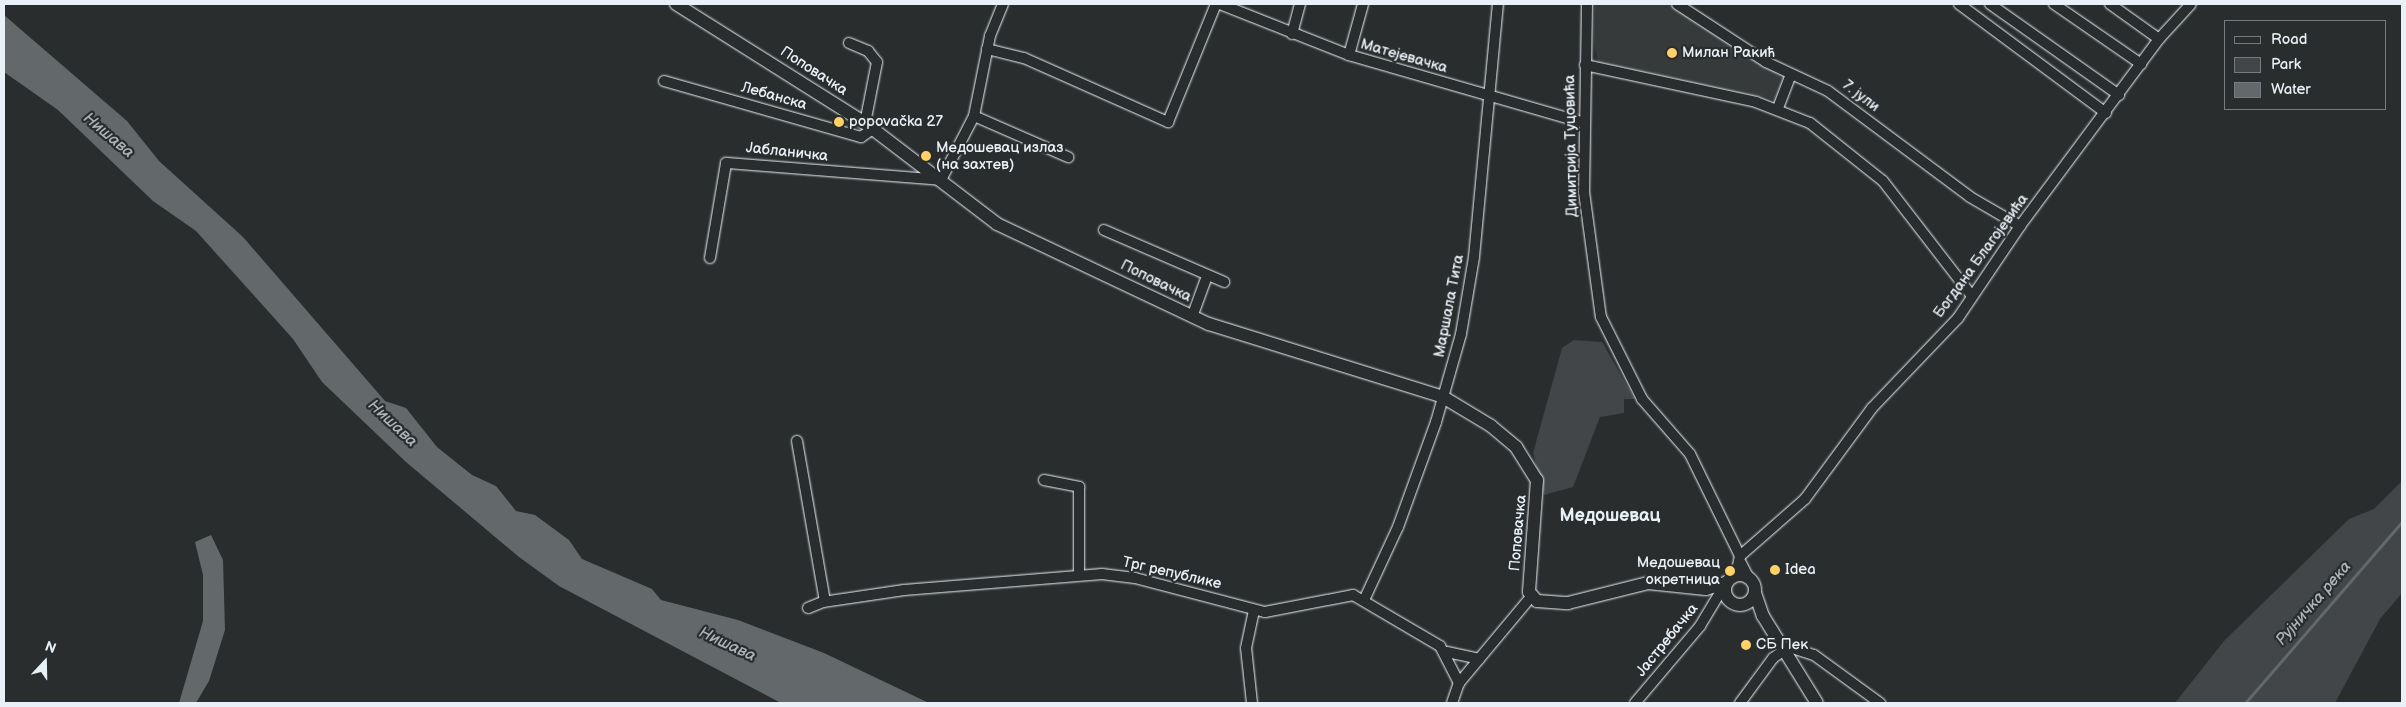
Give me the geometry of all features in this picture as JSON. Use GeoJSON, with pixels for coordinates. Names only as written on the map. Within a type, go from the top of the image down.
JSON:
{"type":"FeatureCollection","features":[{"type":"Feature","properties":{"kind":"street","name":"Поповачка"},"geometry":{"type":"LineString","coordinates":[[676,4],[869,126],[997,224],[1192,317],[1443,397],[1504,436],[1536,476],[1531,597]]}},
{"type":"Feature","properties":{"kind":"street"},"geometry":{"type":"LineString","coordinates":[[941,180],[974,116],[987,49],[1003,4]]}},
{"type":"Feature","properties":{"kind":"street"},"geometry":{"type":"LineString","coordinates":[[987,49],[1024,58],[1168,122],[1216,4]]}},
{"type":"Feature","properties":{"kind":"street","name":"Матејевачка"},"geometry":{"type":"LineString","coordinates":[[1220,4],[1349,55],[1584,123]]}},
{"type":"Feature","properties":{"kind":"street"},"geometry":{"type":"LineString","coordinates":[[1292,34],[1300,4]]}},
{"type":"Feature","properties":{"kind":"street"},"geometry":{"type":"LineString","coordinates":[[1349,55],[1363,4]]}},
{"type":"Feature","properties":{"kind":"street","name":"Маршала Тита"},"geometry":{"type":"LineString","coordinates":[[1365,598],[1398,527],[1443,397],[1470,288],[1498,4]]}},
{"type":"Feature","properties":{"kind":"street","name":"Димитрија Туцовића"},"geometry":{"type":"LineString","coordinates":[[1587,4],[1584,123],[1588,247],[1601,317],[1642,399],[1690,454],[1734,578]]}},
{"type":"Feature","properties":{"kind":"street","name":"7. јули"},"geometry":{"type":"LineString","coordinates":[[1677,4],[1791,74],[1828,91],[1970,197],[2020,226]]}},
{"type":"Feature","properties":{"kind":"street"},"geometry":{"type":"LineString","coordinates":[[1959,4],[2106,113]]}},
{"type":"Feature","properties":{"kind":"street"},"geometry":{"type":"LineString","coordinates":[[1990,4],[2119,94]]}},
{"type":"Feature","properties":{"kind":"street"},"geometry":{"type":"LineString","coordinates":[[2054,4],[2141,64]]}},
{"type":"Feature","properties":{"kind":"street"},"geometry":{"type":"LineString","coordinates":[[2110,4],[2159,39]]}},
{"type":"Feature","properties":{"kind":"street","name":"Богдана Благојевића"},"geometry":{"type":"LineString","coordinates":[[1734,578],[1805,499],[1872,408],[1958,318],[2020,226],[2106,113],[2159,39],[2191,4]]}},
{"type":"Feature","properties":{"kind":"street"},"geometry":{"type":"LineString","coordinates":[[850,43],[868,51],[876,62],[869,126]]}},
{"type":"Feature","properties":{"kind":"street"},"geometry":{"type":"LineString","coordinates":[[1585,65],[1778,108],[1832,137],[1883,181],[1972,296]]}},
{"type":"Feature","properties":{"kind":"street"},"geometry":{"type":"LineString","coordinates":[[1778,108],[1791,74]]}},
{"type":"Feature","properties":{"kind":"street","name":"Лебанска"},"geometry":{"type":"LineString","coordinates":[[664,81],[862,137],[869,126]]}},
{"type":"Feature","properties":{"kind":"street"},"geometry":{"type":"LineString","coordinates":[[974,116],[1068,157]]}},
{"type":"Feature","properties":{"kind":"street","name":"Јабланичка"},"geometry":{"type":"LineString","coordinates":[[710,258],[726,163],[941,180]]}},
{"type":"Feature","properties":{"kind":"street"},"geometry":{"type":"LineString","coordinates":[[1104,230],[1224,282]]}},
{"type":"Feature","properties":{"kind":"street"},"geometry":{"type":"LineString","coordinates":[[1192,317],[1207,276]]}},
{"type":"Feature","properties":{"kind":"street"},"geometry":{"type":"LineString","coordinates":[[797,441],[825,601]]}},
{"type":"Feature","properties":{"kind":"street"},"geometry":{"type":"LineString","coordinates":[[1044,480],[1079,487],[1078,575]]}},
{"type":"Feature","properties":{"kind":"street","name":"Трг републике"},"geometry":{"type":"LineString","coordinates":[[808,608],[825,601],[1078,575],[1135,578],[1254,610],[1276,612],[1338,595],[1365,598],[1447,652]]}},
{"type":"Feature","properties":{"kind":"street"},"geometry":{"type":"LineString","coordinates":[[1452,703],[1459,683],[1531,597],[1556,604],[1648,583],[1706,589],[1734,578]]}},
{"type":"Feature","properties":{"kind":"street"},"geometry":{"type":"LineString","coordinates":[[1734,578],[1755,593],[1763,616],[1817,703]]}},
{"type":"Feature","properties":{"kind":"street"},"geometry":{"type":"LineString","coordinates":[[1734,578],[1741,605],[1763,616]]}},
{"type":"Feature","properties":{"kind":"street","name":"Јастребачка"},"geometry":{"type":"LineString","coordinates":[[1635,703],[1700,626],[1734,578]]}},
{"type":"Feature","properties":{"kind":"street"},"geometry":{"type":"LineString","coordinates":[[1741,605],[1755,593]]}},
{"type":"Feature","properties":{"kind":"street"},"geometry":{"type":"LineString","coordinates":[[1252,703],[1246,648],[1254,610]]}},
{"type":"Feature","properties":{"kind":"street"},"geometry":{"type":"LineString","coordinates":[[1740,703],[1784,647]]}},
{"type":"Feature","properties":{"kind":"street"},"geometry":{"type":"LineString","coordinates":[[1784,647],[1814,655],[1880,703]]}},
{"type":"Feature","properties":{"kind":"street"},"geometry":{"type":"LineString","coordinates":[[1447,652],[1479,659]]}},
{"type":"Feature","properties":{"kind":"street"},"geometry":{"type":"LineString","coordinates":[[1447,652],[1459,683]]}},
{"type":"Feature","properties":{"kind":"shaded area","name":"Милан Ракић"},"geometry":{"type":"Polygon","coordinates":[[[1594,4],[1669,4],[1785,77],[1776,100],[1598,62],[1594,45],[1594,4]]]}},
{"type":"Feature","properties":{"kind":"green space"},"geometry":{"type":"Polygon","coordinates":[[[1574,340],[1602,342],[1635,399],[1624,399],[1624,413],[1600,417],[1573,487],[1544,495],[1533,453],[1562,348],[1574,340]]]}},
{"type":"Feature","properties":{"kind":"green space"},"geometry":{"type":"Polygon","coordinates":[[[2402,481],[2402,593],[2380,619],[2335,703],[2175,703],[2224,641],[2349,519],[2374,509],[2402,481]]]}},
{"type":"Feature","properties":{"kind":"water","name":"Нишава"},"geometry":{"type":"Polygon","coordinates":[[[4,15],[127,121],[159,161],[243,237],[385,401],[406,408],[437,447],[472,475],[496,486],[516,511],[535,515],[569,540],[582,559],[652,589],[661,600],[738,620],[824,653],[929,703],[781,703],[559,586],[519,557],[406,462],[322,382],[293,339],[196,231],[153,201],[58,110],[4,72],[4,15]]]}},
{"type":"Feature","properties":{"kind":"water"},"geometry":{"type":"Polygon","coordinates":[[[211,535],[223,560],[225,630],[209,681],[196,703],[179,703],[203,621],[203,575],[195,542],[211,535]]]}},
{"type":"Feature","properties":{"kind":"waterway","name":"Рујничка река"},"geometry":{"type":"LineString","coordinates":[[2245,703],[2402,522]]}},
{"type":"Feature","properties":{"kind":"place","name":"Милан Ракић"},"geometry":{"type":"Point","coordinates":[1672,53]}},
{"type":"Feature","properties":{"kind":"place","name":"popovačka 27"},"geometry":{"type":"Point","coordinates":[839,122]}},
{"type":"Feature","properties":{"kind":"place","name":"Медошевац излаз (на захтев)"},"geometry":{"type":"Point","coordinates":[926,156]}},
{"type":"Feature","properties":{"kind":"place","name":"Idea"},"geometry":{"type":"Point","coordinates":[1775,570]}},
{"type":"Feature","properties":{"kind":"place","name":"Медошевац окретница"},"geometry":{"type":"Point","coordinates":[1730,571]}},
{"type":"Feature","properties":{"kind":"place","name":"СБ Пек"},"geometry":{"type":"Point","coordinates":[1746,645]}},
{"type":"Feature","properties":{"kind":"district","name":"Медошевац"},"geometry":{"type":"Point","coordinates":[1610,516]}}]}
